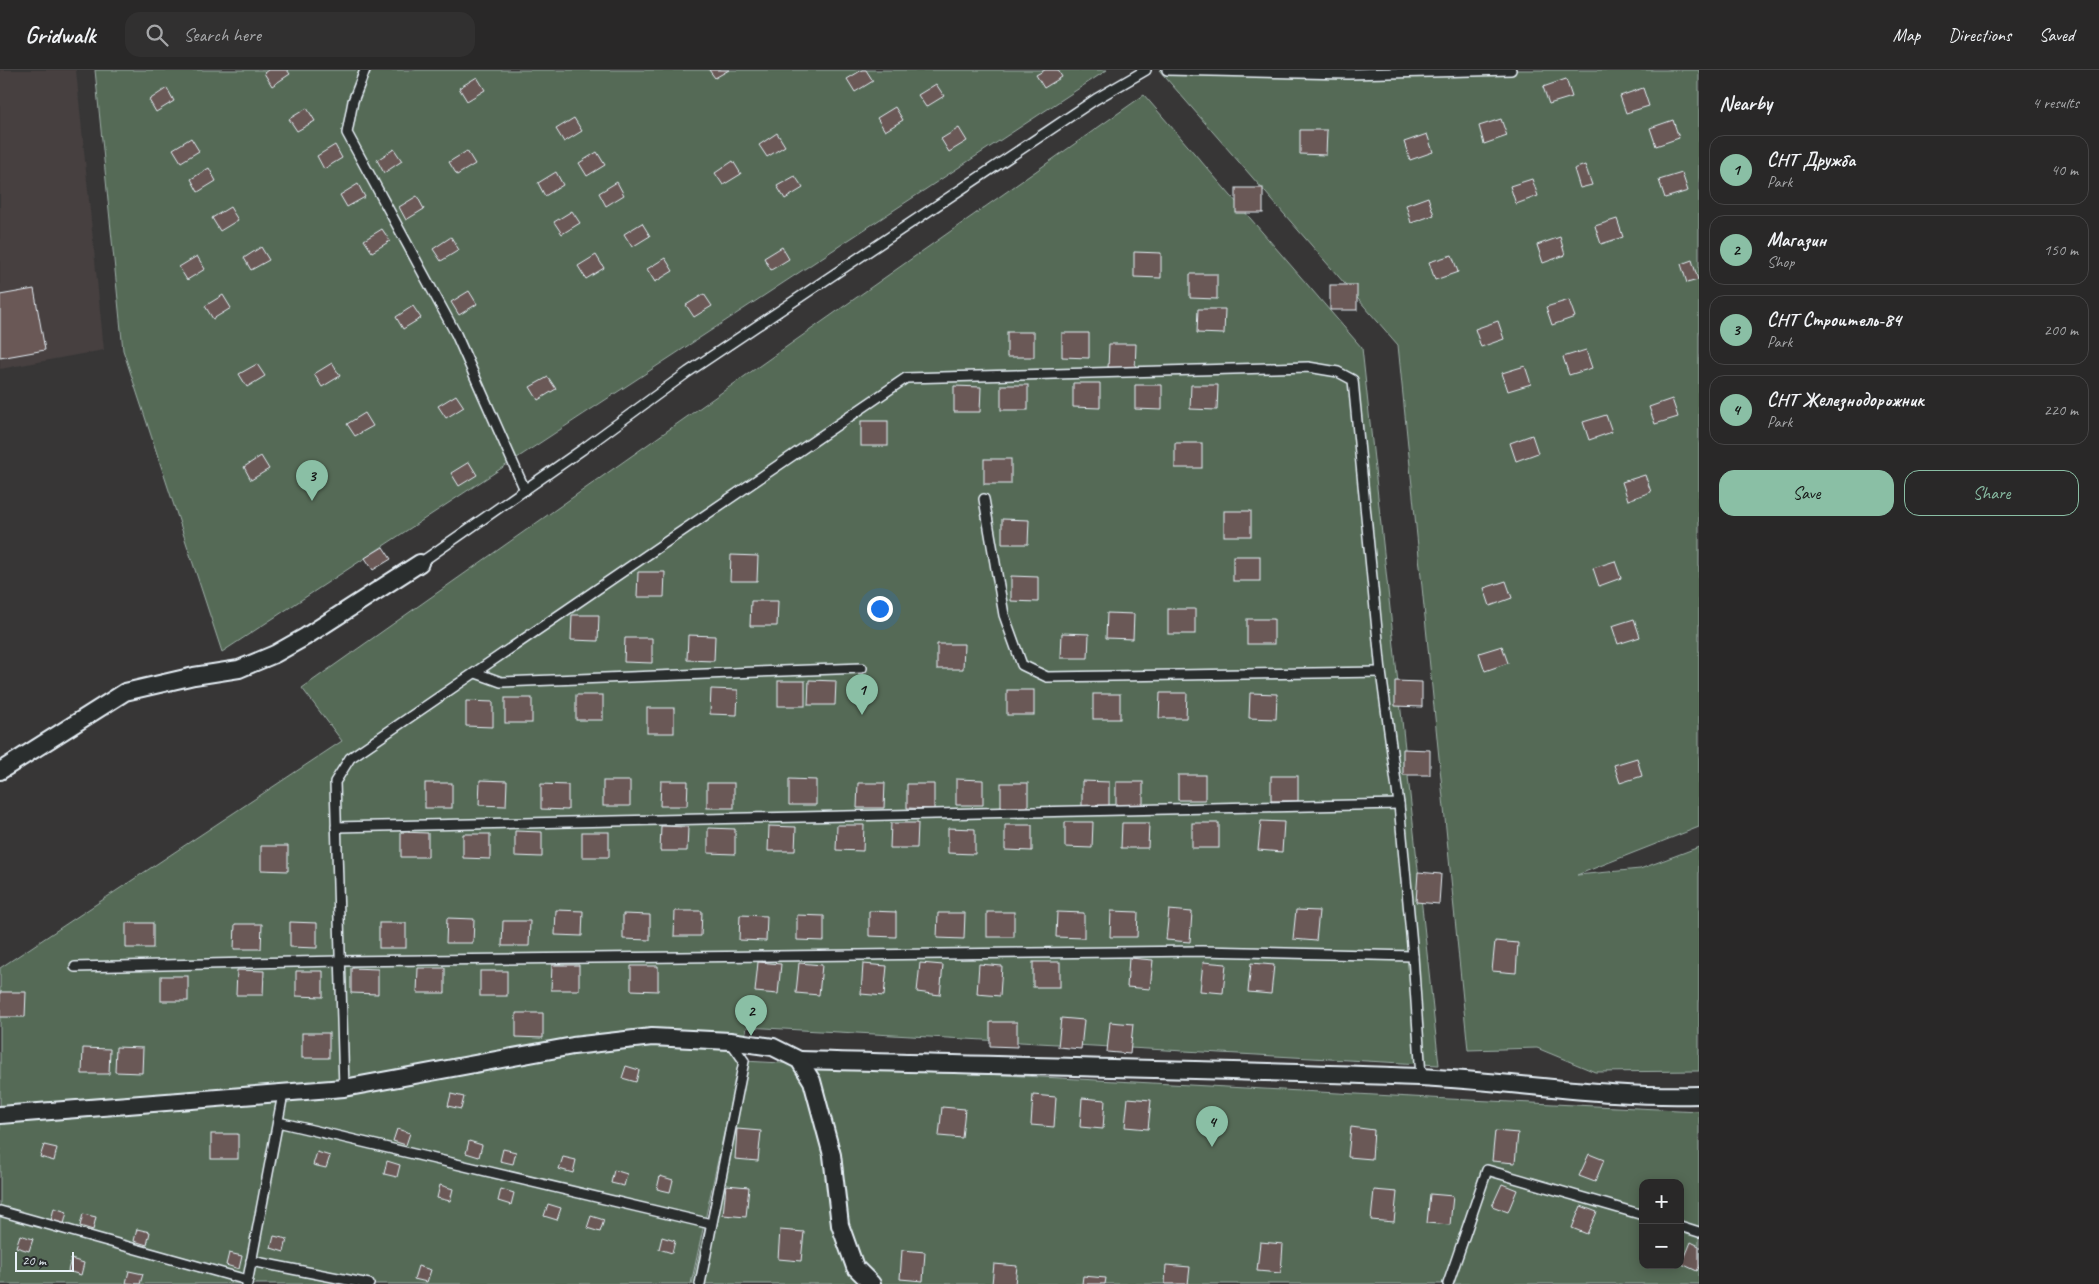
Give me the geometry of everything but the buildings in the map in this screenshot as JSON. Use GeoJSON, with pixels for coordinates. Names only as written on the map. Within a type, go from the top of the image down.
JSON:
{"type":"FeatureCollection","features":[{"type":"Feature","properties":{"kind":"street"},"geometry":{"type":"LineString","coordinates":[[0,771],[126,692],[194,676],[239,668],[275,654],[306,637],[420,563]]}},
{"type":"Feature","properties":{"kind":"street"},"geometry":{"type":"LineString","coordinates":[[0,1115],[344,1088],[573,1046],[652,1037],[730,1041],[773,1047],[799,1060],[1422,1078],[1569,1090],[1673,1096],[1699,1095]]}},
{"type":"Feature","properties":{"kind":"street"},"geometry":{"type":"LineString","coordinates":[[799,1060],[812,1081],[832,1155],[840,1225],[855,1267],[872,1284]]}},
{"type":"Feature","properties":{"kind":"lane"},"geometry":{"type":"LineString","coordinates":[[365,70],[353,100],[348,133],[456,334],[525,490]]}},
{"type":"Feature","properties":{"kind":"lane"},"geometry":{"type":"LineString","coordinates":[[420,563],[688,372],[1096,99],[1146,70]]}},
{"type":"Feature","properties":{"kind":"lane"},"geometry":{"type":"LineString","coordinates":[[1167,70],[1348,74],[1511,70]]}},
{"type":"Feature","properties":{"kind":"lane"},"geometry":{"type":"LineString","coordinates":[[344,1088],[335,782],[350,758],[906,378],[1308,367],[1338,372],[1353,380],[1381,672],[1399,804],[1422,1078]]}},
{"type":"Feature","properties":{"kind":"lane"},"geometry":{"type":"LineString","coordinates":[[984,499],[1004,615],[1022,665],[1047,677],[1381,672]]}},
{"type":"Feature","properties":{"kind":"lane"},"geometry":{"type":"LineString","coordinates":[[476,673],[501,682],[862,668]]}},
{"type":"Feature","properties":{"kind":"lane"},"geometry":{"type":"LineString","coordinates":[[336,827],[1399,804]]}},
{"type":"Feature","properties":{"kind":"lane"},"geometry":{"type":"LineString","coordinates":[[75,967],[340,961],[1202,951],[1413,956]]}},
{"type":"Feature","properties":{"kind":"lane"},"geometry":{"type":"LineString","coordinates":[[700,1284],[744,1060],[730,1041]]}},
{"type":"Feature","properties":{"kind":"lane"},"geometry":{"type":"LineString","coordinates":[[0,1211],[247,1282],[283,1094]]}},
{"type":"Feature","properties":{"kind":"lane"},"geometry":{"type":"LineString","coordinates":[[278,1122],[711,1224]]}},
{"type":"Feature","properties":{"kind":"lane"},"geometry":{"type":"LineString","coordinates":[[1448,1284],[1487,1170],[1639,1214]]}},
{"type":"Feature","properties":{"kind":"lane"},"geometry":{"type":"LineString","coordinates":[[1684,1227],[1699,1232]]}},
{"type":"Feature","properties":{"kind":"lane"},"geometry":{"type":"LineString","coordinates":[[251,1261],[369,1284]]}},
{"type":"Feature","properties":{"kind":"shaded area"},"geometry":{"type":"Polygon","coordinates":[[[0,70],[76,70],[104,350],[0,369],[0,70]]]}},
{"type":"Feature","properties":{"kind":"green space"},"geometry":{"type":"Polygon","coordinates":[[[95,70],[1107,70],[222,652],[123,350],[95,70]]]}},
{"type":"Feature","properties":{"kind":"green space"},"geometry":{"type":"Polygon","coordinates":[[[1159,70],[1699,70],[1699,827],[1577,875],[1640,869],[1699,847],[1699,1071],[1595,1072],[1537,1048],[1468,1050],[1398,345],[1159,70]]]}},
{"type":"Feature","properties":{"kind":"green space"},"geometry":{"type":"Polygon","coordinates":[[[1144,95],[1362,348],[1439,1065],[747,1027],[691,1284],[0,1284],[0,968],[342,741],[302,688],[1144,95]]]}},
{"type":"Feature","properties":{"kind":"green space"},"geometry":{"type":"Polygon","coordinates":[[[744,1061],[1699,1111],[1699,1284],[692,1284],[744,1061]]]}},
{"type":"Feature","properties":{"kind":"place","name":"СНТ Строитель-84"},"geometry":{"type":"Point","coordinates":[312,501]}},
{"type":"Feature","properties":{"kind":"place","name":"СНТ Дружба"},"geometry":{"type":"Point","coordinates":[862,715]}},
{"type":"Feature","properties":{"kind":"place","name":"Магазин"},"geometry":{"type":"Point","coordinates":[751,1036]}},
{"type":"Feature","properties":{"kind":"place","name":"СНТ Железнодорожник"},"geometry":{"type":"Point","coordinates":[1212,1147]}}]}
